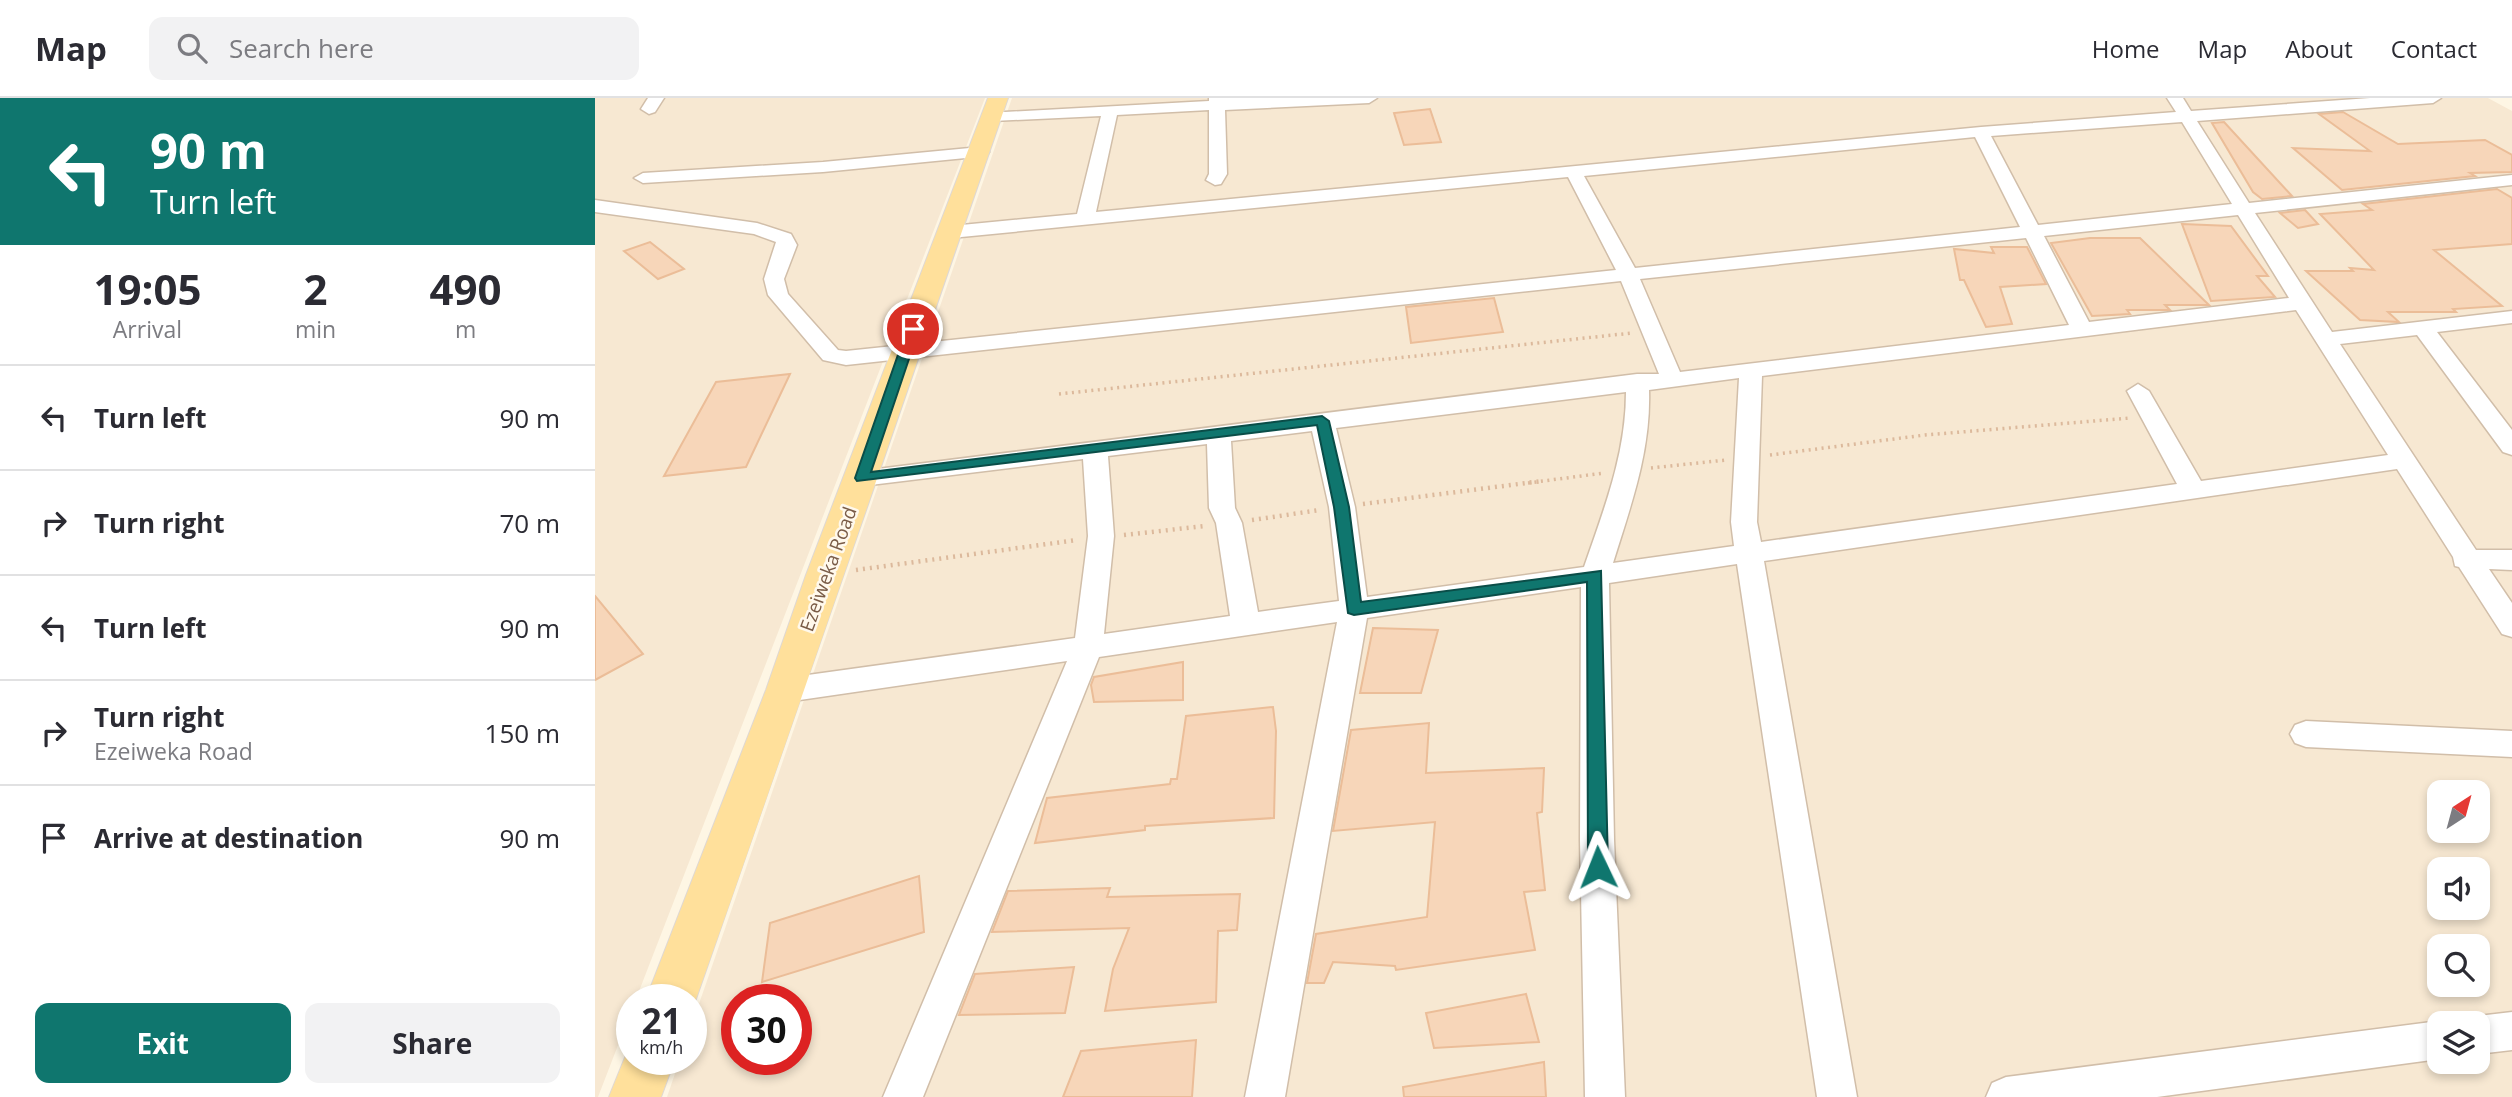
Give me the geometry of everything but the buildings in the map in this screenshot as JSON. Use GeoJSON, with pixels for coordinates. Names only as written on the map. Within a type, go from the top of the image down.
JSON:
{"type":"FeatureCollection","features":[{"type":"Feature","properties":{"kind":"main road","name":"Ezeiweka Road"},"geometry":{"type":"LineString","coordinates":[[677,984],[786,690],[824,575],[862,478],[903,353],[951,232],[995,107]]}},
{"type":"Feature","properties":{"kind":"main road"},"geometry":{"type":"LineString","coordinates":[[635,1097],[643,1075]]}},
{"type":"Feature","properties":{"kind":"street"},"geometry":{"type":"LineString","coordinates":[[995,107],[1110,110],[1216,102],[1369,98]]}},
{"type":"Feature","properties":{"kind":"street"},"geometry":{"type":"LineString","coordinates":[[2175,98],[2302,303],[2406,460],[2465,559],[2512,626]]}},
{"type":"Feature","properties":{"kind":"street"},"geometry":{"type":"LineString","coordinates":[[951,232],[1981,132],[2433,98]]}},
{"type":"Feature","properties":{"kind":"street"},"geometry":{"type":"LineString","coordinates":[[1215,180],[1218,174],[1216,102]]}},
{"type":"Feature","properties":{"kind":"street"},"geometry":{"type":"LineString","coordinates":[[1085,219],[1110,110]]}},
{"type":"Feature","properties":{"kind":"street"},"geometry":{"type":"LineString","coordinates":[[1981,132],[2082,329]]}},
{"type":"Feature","properties":{"kind":"street"},"geometry":{"type":"LineString","coordinates":[[643,178],[823,167],[980,152]]}},
{"type":"Feature","properties":{"kind":"street"},"geometry":{"type":"LineString","coordinates":[[1573,171],[1628,274],[1671,377]]}},
{"type":"Feature","properties":{"kind":"street"},"geometry":{"type":"LineString","coordinates":[[595,206],[757,229],[784,238],[787,245],[774,279],[778,295],[831,355],[846,358],[2512,180]]}},
{"type":"Feature","properties":{"kind":"street"},"geometry":{"type":"LineString","coordinates":[[862,478],[1671,377],[2302,303]]}},
{"type":"Feature","properties":{"kind":"street"},"geometry":{"type":"LineString","coordinates":[[2326,340],[2512,317]]}},
{"type":"Feature","properties":{"kind":"street"},"geometry":{"type":"LineString","coordinates":[[2422,327],[2512,447]]}},
{"type":"Feature","properties":{"kind":"street"},"geometry":{"type":"LineString","coordinates":[[1751,368],[1744,522],[1837,1097]]}},
{"type":"Feature","properties":{"kind":"street"},"geometry":{"type":"LineString","coordinates":[[1605,1097],[1597,840],[1595,575],[1630,470],[1638,425],[1637,382]]}},
{"type":"Feature","properties":{"kind":"street"},"geometry":{"type":"LineString","coordinates":[[2138,391],[2155,416],[2194,491]]}},
{"type":"Feature","properties":{"kind":"street"},"geometry":{"type":"LineString","coordinates":[[1265,1097],[1354,609],[1342,507],[1322,421]]}},
{"type":"Feature","properties":{"kind":"street"},"geometry":{"type":"LineString","coordinates":[[1219,433],[1222,508],[1229,523],[1246,625]]}},
{"type":"Feature","properties":{"kind":"street"},"geometry":{"type":"LineString","coordinates":[[902,1097],[1089,647],[1101,536],[1095,449]]}},
{"type":"Feature","properties":{"kind":"street"},"geometry":{"type":"LineString","coordinates":[[786,690],[1750,554],[2088,503],[2194,491],[2406,460]]}},
{"type":"Feature","properties":{"kind":"street"},"geometry":{"type":"LineString","coordinates":[[2465,559],[2512,560]]}},
{"type":"Feature","properties":{"kind":"street"},"geometry":{"type":"LineString","coordinates":[[2306,733],[2512,744]]}},
{"type":"Feature","properties":{"kind":"street"},"geometry":{"type":"LineString","coordinates":[[2490,1034],[2512,1031]]}},
{"type":"Feature","properties":{"kind":"street"},"geometry":{"type":"LineString","coordinates":[[2005,1097],[2427,1042]]}},
{"type":"Feature","properties":{"kind":"path"},"geometry":{"type":"LineString","coordinates":[[1059,394],[1651,331]]}},
{"type":"Feature","properties":{"kind":"path"},"geometry":{"type":"LineString","coordinates":[[824,575],[1101,536],[1229,523],[1630,470],[1925,435],[2155,416]]}},
{"type":"Feature","properties":{"kind":"shaded area"},"geometry":{"type":"Polygon","coordinates":[[[595,98],[985,98],[642,984],[616,984],[616,1050],[598,1097],[595,1097],[595,98]]]}},
{"type":"Feature","properties":{"kind":"shaded area"},"geometry":{"type":"Polygon","coordinates":[[[1012,98],[2488,98],[2512,111],[2512,1097],[667,1097],[675,1075],[707,1075],[706,984],[1012,98]]]}},
{"type":"Feature","properties":{"kind":"route"},"geometry":{"type":"LineString","coordinates":[[913,329],[862,478],[1322,421],[1342,507],[1354,609],[1595,575],[1598,867]]}}]}
